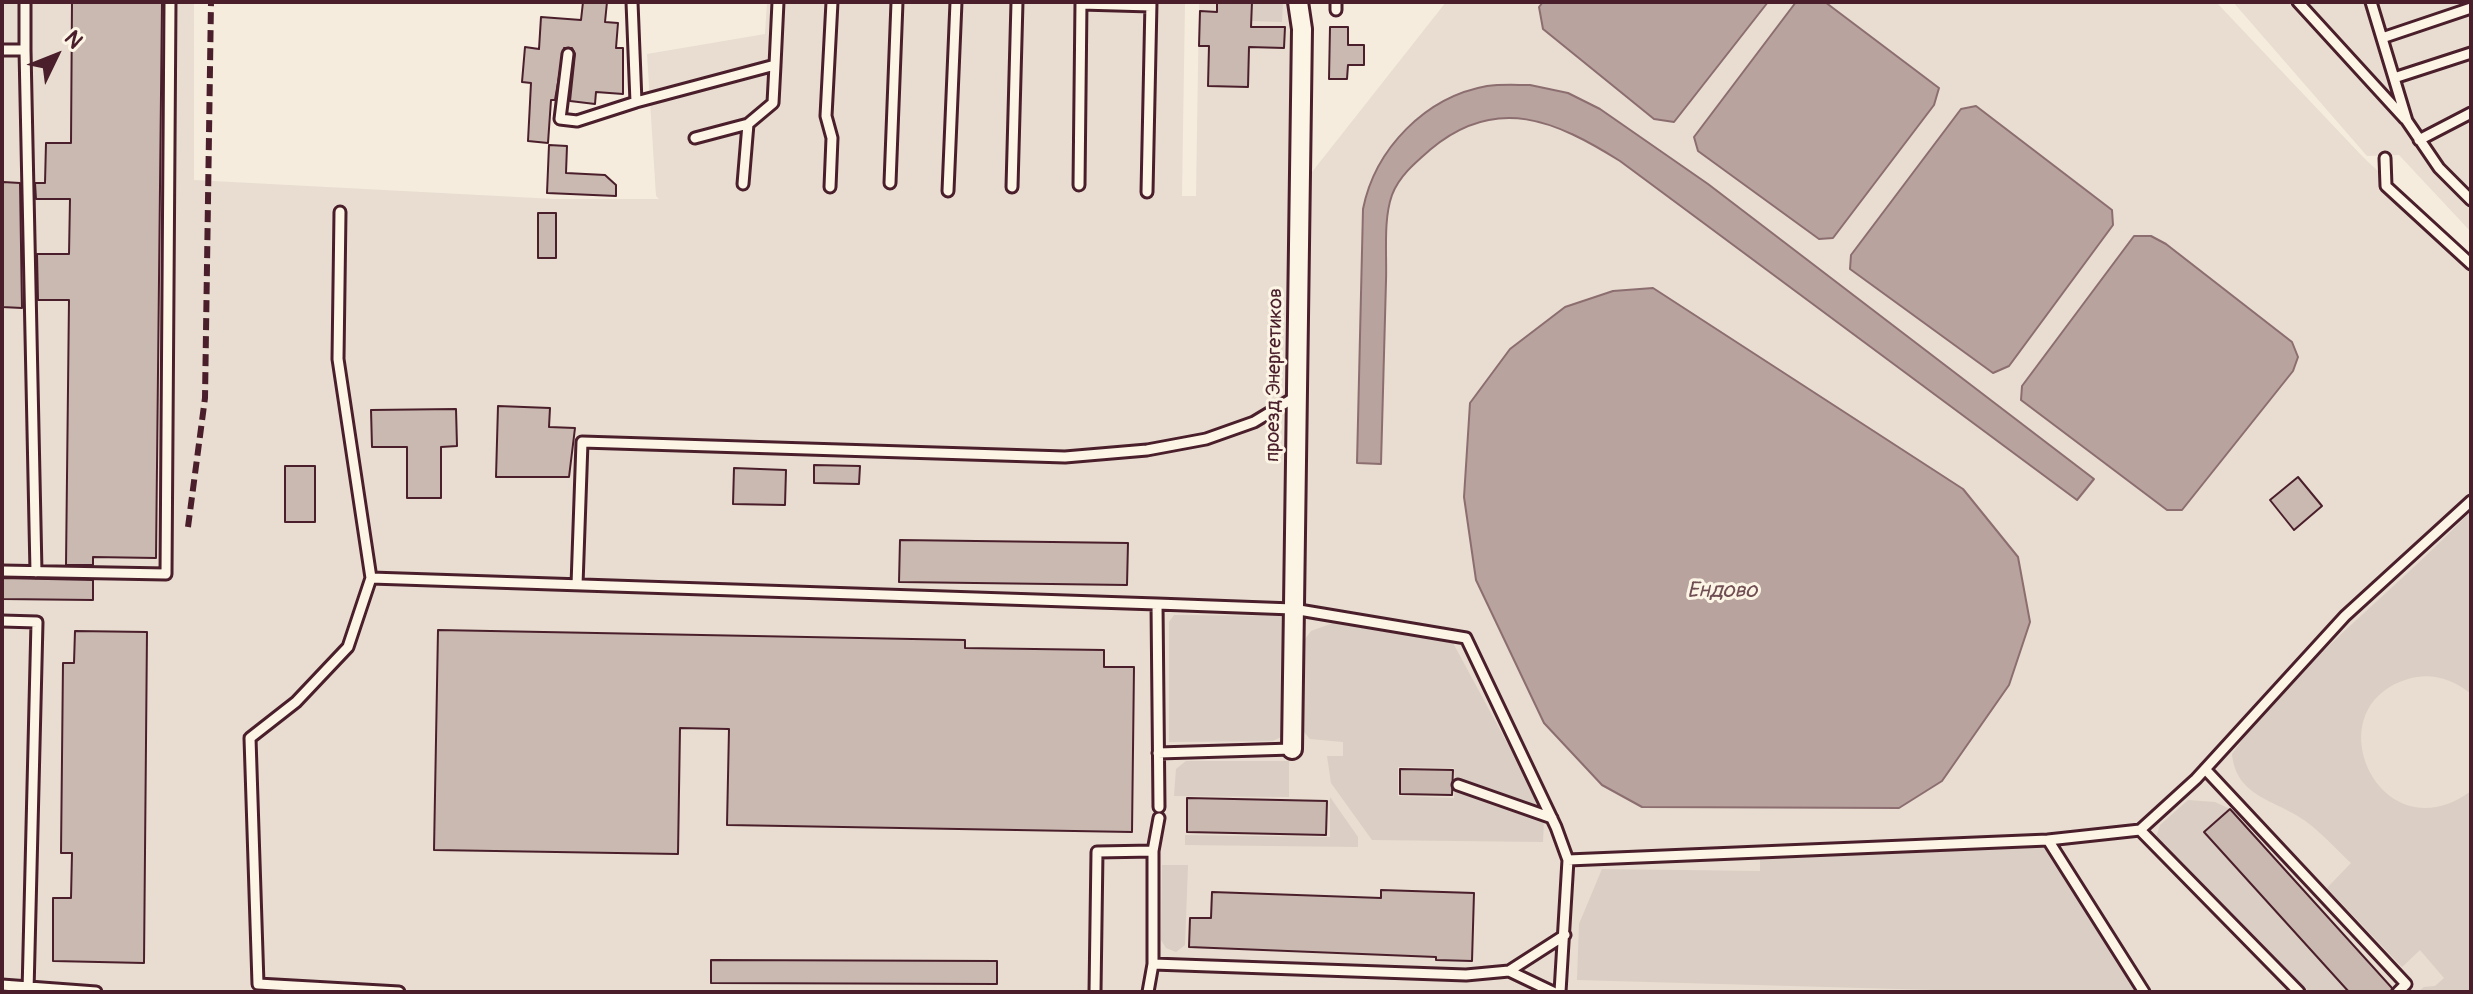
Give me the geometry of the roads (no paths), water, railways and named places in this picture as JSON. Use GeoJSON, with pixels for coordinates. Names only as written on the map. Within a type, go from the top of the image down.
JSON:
{"type":"FeatureCollection","features":[{"type":"Feature","properties":{"kind":"street","name":"проезд Энергетиков"},"geometry":{"type":"LineString","coordinates":[[1292,749],[1302,29],[1298,2]]}},
{"type":"Feature","properties":{"kind":"lane"},"geometry":{"type":"LineString","coordinates":[[25,2],[36,572]]}},
{"type":"Feature","properties":{"kind":"lane"},"geometry":{"type":"LineString","coordinates":[[2,571],[166,574],[170,2]]}},
{"type":"Feature","properties":{"kind":"lane"},"geometry":{"type":"LineString","coordinates":[[632,2],[636,102]]}},
{"type":"Feature","properties":{"kind":"lane"},"geometry":{"type":"LineString","coordinates":[[695,138],[748,124],[773,103],[778,2]]}},
{"type":"Feature","properties":{"kind":"lane"},"geometry":{"type":"LineString","coordinates":[[830,187],[832,138],[826,116],[832,2]]}},
{"type":"Feature","properties":{"kind":"lane"},"geometry":{"type":"LineString","coordinates":[[890,183],[897,2]]}},
{"type":"Feature","properties":{"kind":"lane"},"geometry":{"type":"LineString","coordinates":[[948,191],[956,2]]}},
{"type":"Feature","properties":{"kind":"lane"},"geometry":{"type":"LineString","coordinates":[[1012,187],[1017,2]]}},
{"type":"Feature","properties":{"kind":"lane"},"geometry":{"type":"LineString","coordinates":[[2298,2],[2407,121],[2439,168],[2469,195]]}},
{"type":"Feature","properties":{"kind":"lane"},"geometry":{"type":"LineString","coordinates":[[2371,2],[2407,121]]}},
{"type":"Feature","properties":{"kind":"lane"},"geometry":{"type":"LineString","coordinates":[[1079,185],[1081,3],[1151,4],[1147,192]]}},
{"type":"Feature","properties":{"kind":"lane"},"geometry":{"type":"LineString","coordinates":[[2382,38],[2471,8]]}},
{"type":"Feature","properties":{"kind":"lane"},"geometry":{"type":"LineString","coordinates":[[2,50],[25,50]]}},
{"type":"Feature","properties":{"kind":"lane"},"geometry":{"type":"LineString","coordinates":[[2394,78],[2471,53]]}},
{"type":"Feature","properties":{"kind":"lane"},"geometry":{"type":"LineString","coordinates":[[568,54],[560,119],[577,121],[775,65]]}},
{"type":"Feature","properties":{"kind":"lane"},"geometry":{"type":"LineString","coordinates":[[2419,140],[2471,113]]}},
{"type":"Feature","properties":{"kind":"lane"},"geometry":{"type":"LineString","coordinates":[[743,184],[748,124]]}},
{"type":"Feature","properties":{"kind":"lane"},"geometry":{"type":"LineString","coordinates":[[2385,158],[2386,186],[2471,264]]}},
{"type":"Feature","properties":{"kind":"lane"},"geometry":{"type":"LineString","coordinates":[[340,212],[338,359],[371,578],[348,647],[296,702],[250,738],[258,984],[399,992]]}},
{"type":"Feature","properties":{"kind":"lane"},"geometry":{"type":"LineString","coordinates":[[577,585],[582,442],[1065,457],[1147,450],[1206,439],[1254,422],[1297,396]]}},
{"type":"Feature","properties":{"kind":"lane"},"geometry":{"type":"LineString","coordinates":[[1568,860],[2048,840],[2140,830],[2205,769],[2345,616],[2471,501]]}},
{"type":"Feature","properties":{"kind":"lane"},"geometry":{"type":"LineString","coordinates":[[371,578],[1293,609],[1466,638],[1552,818],[1568,860],[1560,992]]}},
{"type":"Feature","properties":{"kind":"lane"},"geometry":{"type":"LineString","coordinates":[[1148,992],[1153,964],[1153,851],[1159,812],[1157,604]]}},
{"type":"Feature","properties":{"kind":"lane"},"geometry":{"type":"LineString","coordinates":[[2,621],[37,622],[28,989]]}},
{"type":"Feature","properties":{"kind":"lane"},"geometry":{"type":"LineString","coordinates":[[1158,753],[1292,749]]}},
{"type":"Feature","properties":{"kind":"lane"},"geometry":{"type":"LineString","coordinates":[[2205,769],[2406,984],[2398,992]]}},
{"type":"Feature","properties":{"kind":"lane"},"geometry":{"type":"LineString","coordinates":[[1458,785],[1552,818]]}},
{"type":"Feature","properties":{"kind":"lane"},"geometry":{"type":"LineString","coordinates":[[2140,830],[2299,992]]}},
{"type":"Feature","properties":{"kind":"lane"},"geometry":{"type":"LineString","coordinates":[[2048,840],[2144,992]]}},
{"type":"Feature","properties":{"kind":"lane"},"geometry":{"type":"LineString","coordinates":[[1095,992],[1097,852],[1153,851]]}},
{"type":"Feature","properties":{"kind":"lane"},"geometry":{"type":"LineString","coordinates":[[1153,964],[1466,975],[1509,971],[1565,935]]}},
{"type":"Feature","properties":{"kind":"lane"},"geometry":{"type":"LineString","coordinates":[[1509,971],[1553,992]]}},
{"type":"Feature","properties":{"kind":"lane"},"geometry":{"type":"LineString","coordinates":[[2,985],[96,992]]}},
{"type":"Feature","properties":{"kind":"water"},"geometry":{"type":"Polygon","coordinates":[[[1543,2],[1768,2],[1674,122],[1654,119],[1543,29],[1539,7],[1543,2]]]}},
{"type":"Feature","properties":{"kind":"water"},"geometry":{"type":"Polygon","coordinates":[[[1796,2],[1825,2],[1939,88],[1934,105],[1833,238],[1819,239],[1698,151],[1694,137],[1796,2]]]}},
{"type":"Feature","properties":{"kind":"water"},"geometry":{"type":"Polygon","coordinates":[[[1530,85],[1568,93],[1600,109],[1708,184],[2094,479],[2077,500],[1620,161],[1549,125],[1526,119],[1503,118],[1479,122],[1455,132],[1414,164],[1392,195],[1386,226],[1381,464],[1357,463],[1363,209],[1369,187],[1391,147],[1406,129],[1443,101],[1487,86],[1530,85]]]}},
{"type":"Feature","properties":{"kind":"water"},"geometry":{"type":"Polygon","coordinates":[[[1976,106],[2112,210],[2113,225],[2009,366],[1993,373],[1850,269],[1851,255],[1961,109],[1976,106]]]}},
{"type":"Feature","properties":{"kind":"water"},"geometry":{"type":"Polygon","coordinates":[[[2134,236],[2151,236],[2166,244],[2292,342],[2298,357],[2293,371],[2182,510],[2167,510],[2021,400],[2022,386],[2134,236]]]}},
{"type":"Feature","properties":{"kind":"water","name":"Ендово"},"geometry":{"type":"Polygon","coordinates":[[[1653,288],[1963,489],[2018,557],[2030,622],[2009,685],[1942,781],[1899,808],[1642,807],[1602,785],[1544,723],[1476,580],[1464,497],[1470,403],[1510,349],[1565,307],[1613,291],[1653,288]]]}},
{"type":"Feature","properties":{"kind":"railway"},"geometry":{"type":"LineString","coordinates":[[188,527],[205,398],[211,2]]}}]}
